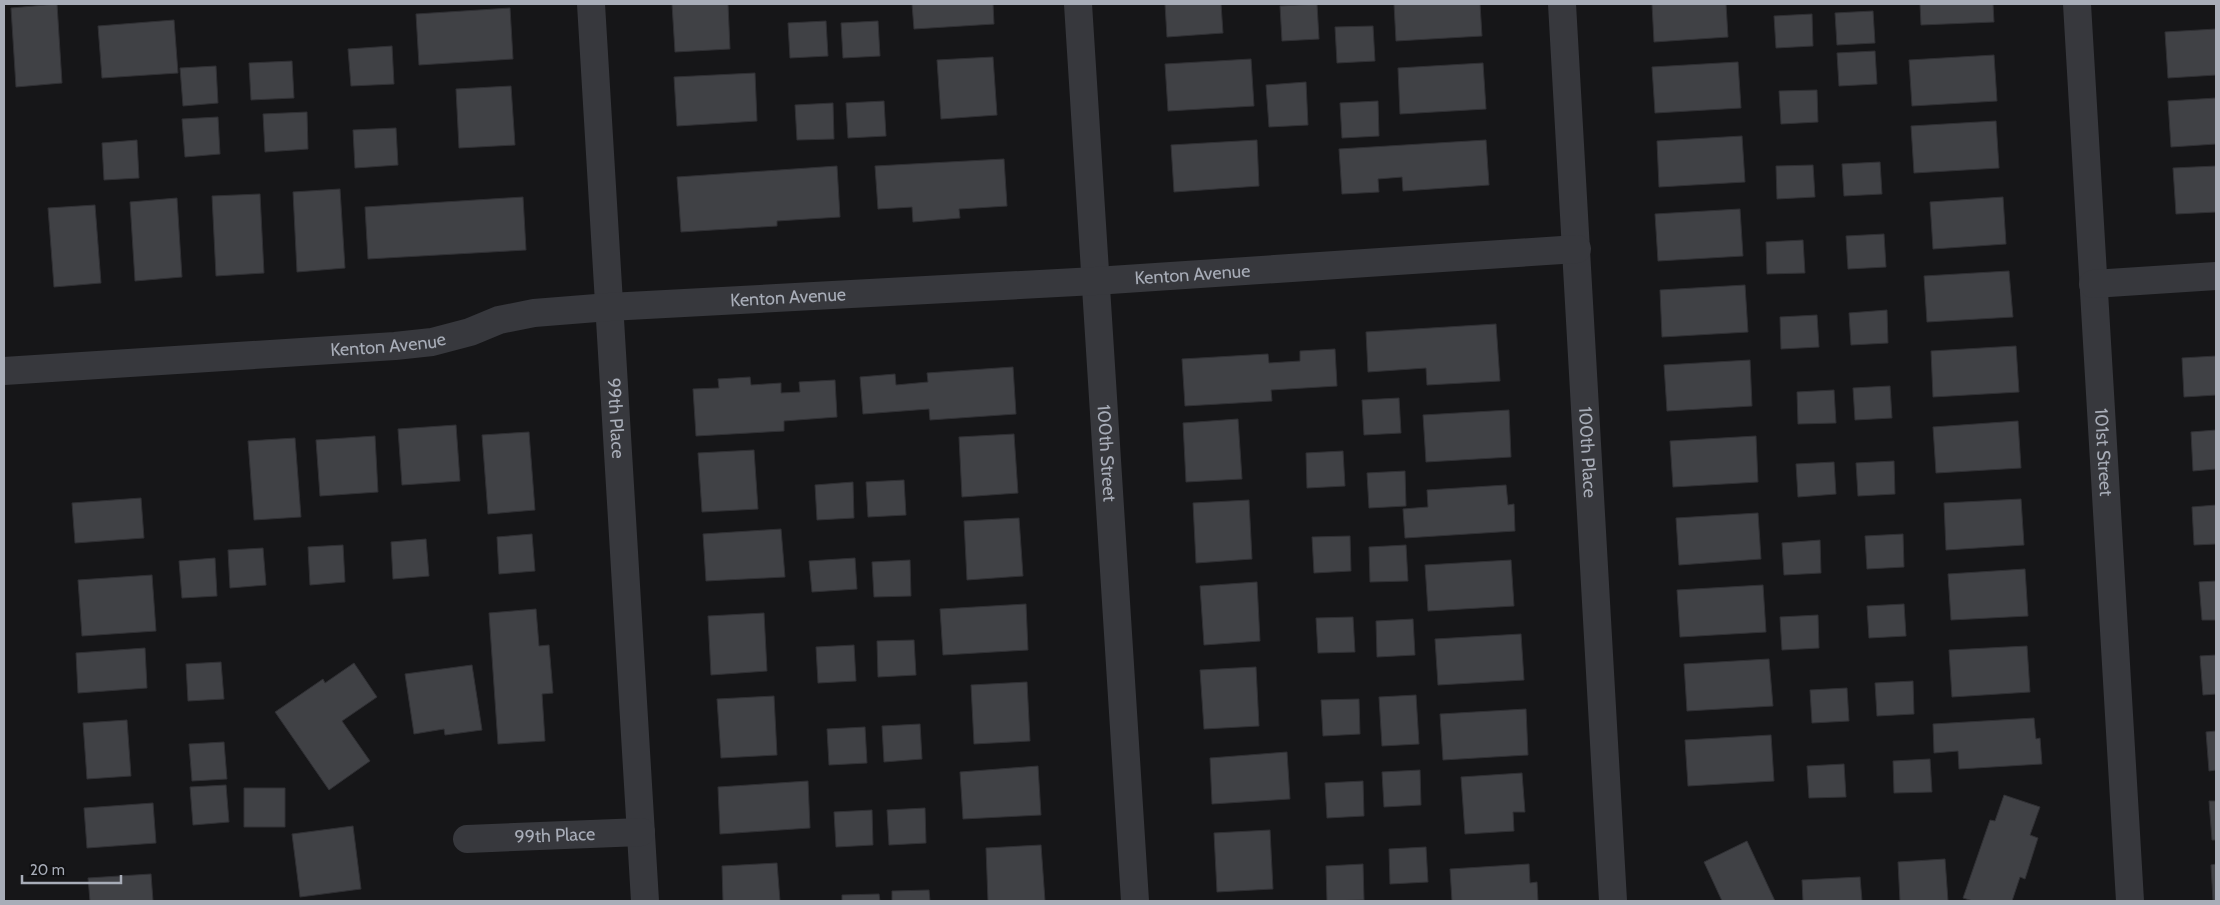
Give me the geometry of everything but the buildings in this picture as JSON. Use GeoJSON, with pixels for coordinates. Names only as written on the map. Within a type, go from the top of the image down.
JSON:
{"type":"FeatureCollection","features":[{"type":"Feature","properties":{"kind":"street","name":"99th Place"},"geometry":{"type":"LineString","coordinates":[[591,4],[644,901]]}},
{"type":"Feature","properties":{"kind":"street","name":"100th Street"},"geometry":{"type":"LineString","coordinates":[[1078,4],[1134,901]]}},
{"type":"Feature","properties":{"kind":"street","name":"100th Place"},"geometry":{"type":"LineString","coordinates":[[1562,4],[1613,901]]}},
{"type":"Feature","properties":{"kind":"street","name":"101st Street"},"geometry":{"type":"LineString","coordinates":[[2077,4],[2130,901]]}},
{"type":"Feature","properties":{"kind":"street","name":"Kenton Avenue"},"geometry":{"type":"LineString","coordinates":[[4,371],[395,346],[432,342],[470,332],[499,320],[534,313],[609,307],[1095,282],[1577,249]]}},
{"type":"Feature","properties":{"kind":"street"},"geometry":{"type":"LineString","coordinates":[[2093,284],[2216,276]]}},
{"type":"Feature","properties":{"kind":"street","name":"99th Place"},"geometry":{"type":"LineString","coordinates":[[467,839],[641,832]]}}]}
